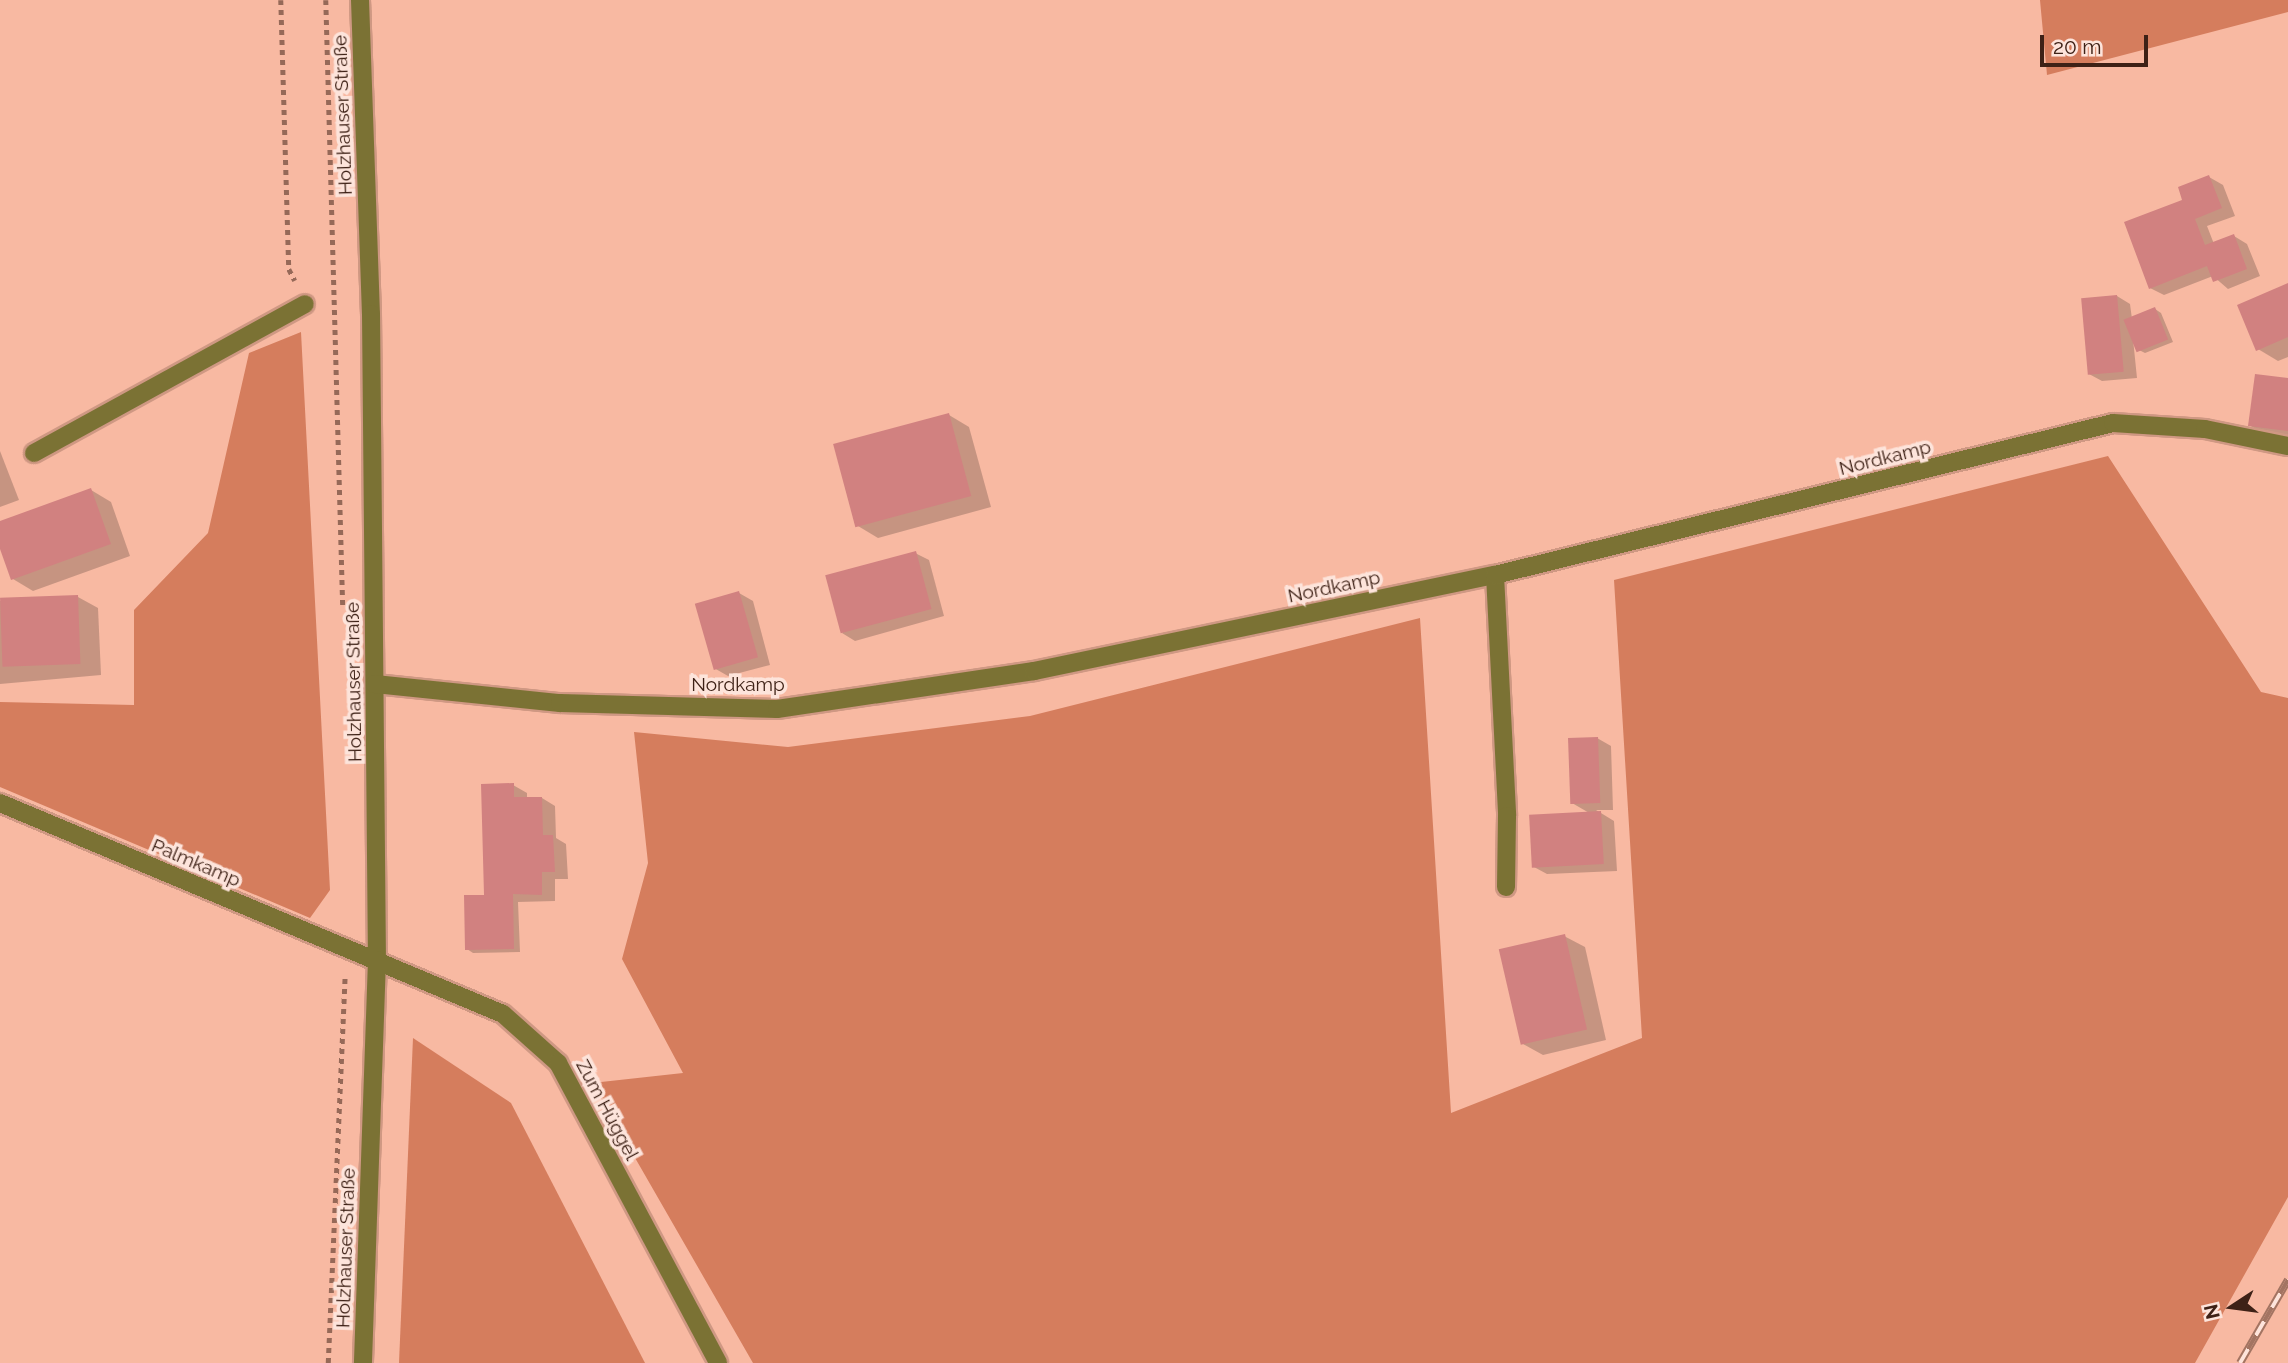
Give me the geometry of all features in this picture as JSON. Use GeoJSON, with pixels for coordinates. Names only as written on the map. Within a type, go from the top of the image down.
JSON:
{"type":"FeatureCollection","features":[{"type":"Feature","properties":{"kind":"street","name":"Holzhauser Straße"},"geometry":{"type":"LineString","coordinates":[[360,0],[371,314],[377,960],[363,1363]]}},
{"type":"Feature","properties":{"kind":"street"},"geometry":{"type":"LineString","coordinates":[[34,453],[305,304]]}},
{"type":"Feature","properties":{"kind":"street","name":"Nordkamp"},"geometry":{"type":"LineString","coordinates":[[375,684],[560,703],[777,709],[1034,671],[1495,575],[2113,423],[2205,429],[2288,446]]}},
{"type":"Feature","properties":{"kind":"street"},"geometry":{"type":"LineString","coordinates":[[1495,575],[1507,816],[1506,887]]}},
{"type":"Feature","properties":{"kind":"street","name":"Palmkamp"},"geometry":{"type":"LineString","coordinates":[[0,803],[377,960]]}},
{"type":"Feature","properties":{"kind":"street","name":"Zum Hüggel"},"geometry":{"type":"LineString","coordinates":[[377,960],[503,1014],[558,1063],[718,1363]]}},
{"type":"Feature","properties":{"kind":"path"},"geometry":{"type":"LineString","coordinates":[[281,0],[289,269],[305,304],[371,314]]}},
{"type":"Feature","properties":{"kind":"path"},"geometry":{"type":"LineString","coordinates":[[326,0],[344,615]]}},
{"type":"Feature","properties":{"kind":"path"},"geometry":{"type":"LineString","coordinates":[[328,1363],[346,948]]}},
{"type":"Feature","properties":{"kind":"shaded area"},"geometry":{"type":"Polygon","coordinates":[[[2040,0],[2288,0],[2288,12],[2047,75],[2040,0]]]}},
{"type":"Feature","properties":{"kind":"shaded area"},"geometry":{"type":"Polygon","coordinates":[[[301,332],[330,890],[310,918],[0,787],[0,702],[134,705],[134,610],[208,533],[249,353],[301,332]]]}},
{"type":"Feature","properties":{"kind":"shaded area"},"geometry":{"type":"Polygon","coordinates":[[[2108,456],[2261,692],[2288,698],[2288,1197],[2195,1363],[753,1363],[592,1083],[683,1073],[622,959],[648,863],[634,732],[788,747],[1030,716],[1420,618],[1451,1113],[1642,1038],[1614,580],[2108,456]]]}},
{"type":"Feature","properties":{"kind":"shaded area"},"geometry":{"type":"Polygon","coordinates":[[[413,1038],[511,1103],[645,1363],[399,1363],[413,1038]]]}},
{"type":"Feature","properties":{"kind":"building"},"geometry":{"type":"Polygon","coordinates":[[[2209,175],[2222,208],[2195,219],[2205,245],[2234,234],[2247,269],[2213,282],[2207,266],[2149,289],[2124,222],[2182,200],[2178,187],[2209,175]]]}},
{"type":"Feature","properties":{"kind":"building"},"geometry":{"type":"Polygon","coordinates":[[[2288,283],[2288,337],[2256,351],[2237,305],[2288,283]]]}},
{"type":"Feature","properties":{"kind":"building"},"geometry":{"type":"Polygon","coordinates":[[[2117,295],[2124,372],[2088,375],[2081,298],[2117,295]]]}},
{"type":"Feature","properties":{"kind":"building"},"geometry":{"type":"Polygon","coordinates":[[[2155,307],[2168,339],[2137,352],[2123,320],[2155,307]]]}},
{"type":"Feature","properties":{"kind":"building"},"geometry":{"type":"Polygon","coordinates":[[[2255,374],[2288,378],[2288,431],[2248,426],[2255,374]]]}},
{"type":"Feature","properties":{"kind":"building"},"geometry":{"type":"Polygon","coordinates":[[[949,413],[971,496],[855,527],[833,444],[949,413]]]}},
{"type":"Feature","properties":{"kind":"building"},"geometry":{"type":"Polygon","coordinates":[[[91,488],[111,544],[11,580],[0,549],[0,521],[91,488]]]}},
{"type":"Feature","properties":{"kind":"building"},"geometry":{"type":"Polygon","coordinates":[[[916,551],[932,609],[841,633],[825,575],[916,551]]]}},
{"type":"Feature","properties":{"kind":"building"},"geometry":{"type":"Polygon","coordinates":[[[739,591],[758,657],[714,670],[695,604],[739,591]]]}},
{"type":"Feature","properties":{"kind":"building"},"geometry":{"type":"Polygon","coordinates":[[[78,595],[80,664],[2,667],[0,598],[78,595]]]}},
{"type":"Feature","properties":{"kind":"building"},"geometry":{"type":"Polygon","coordinates":[[[1598,737],[1600,803],[1570,804],[1568,738],[1598,737]]]}},
{"type":"Feature","properties":{"kind":"building"},"geometry":{"type":"Polygon","coordinates":[[[514,783],[514,797],[542,797],[543,835],[553,835],[555,872],[542,872],[542,895],[513,894],[514,949],[465,950],[464,895],[484,895],[481,784],[514,783]]]}},
{"type":"Feature","properties":{"kind":"building"},"geometry":{"type":"Polygon","coordinates":[[[1601,811],[1604,864],[1532,868],[1529,815],[1601,811]]]}},
{"type":"Feature","properties":{"kind":"building"},"geometry":{"type":"Polygon","coordinates":[[[1565,934],[1587,1029],[1521,1045],[1499,949],[1565,934]]]}},
{"type":"Feature","properties":{"kind":"railway"},"geometry":{"type":"LineString","coordinates":[[2240,1363],[2288,1280]]}}]}
